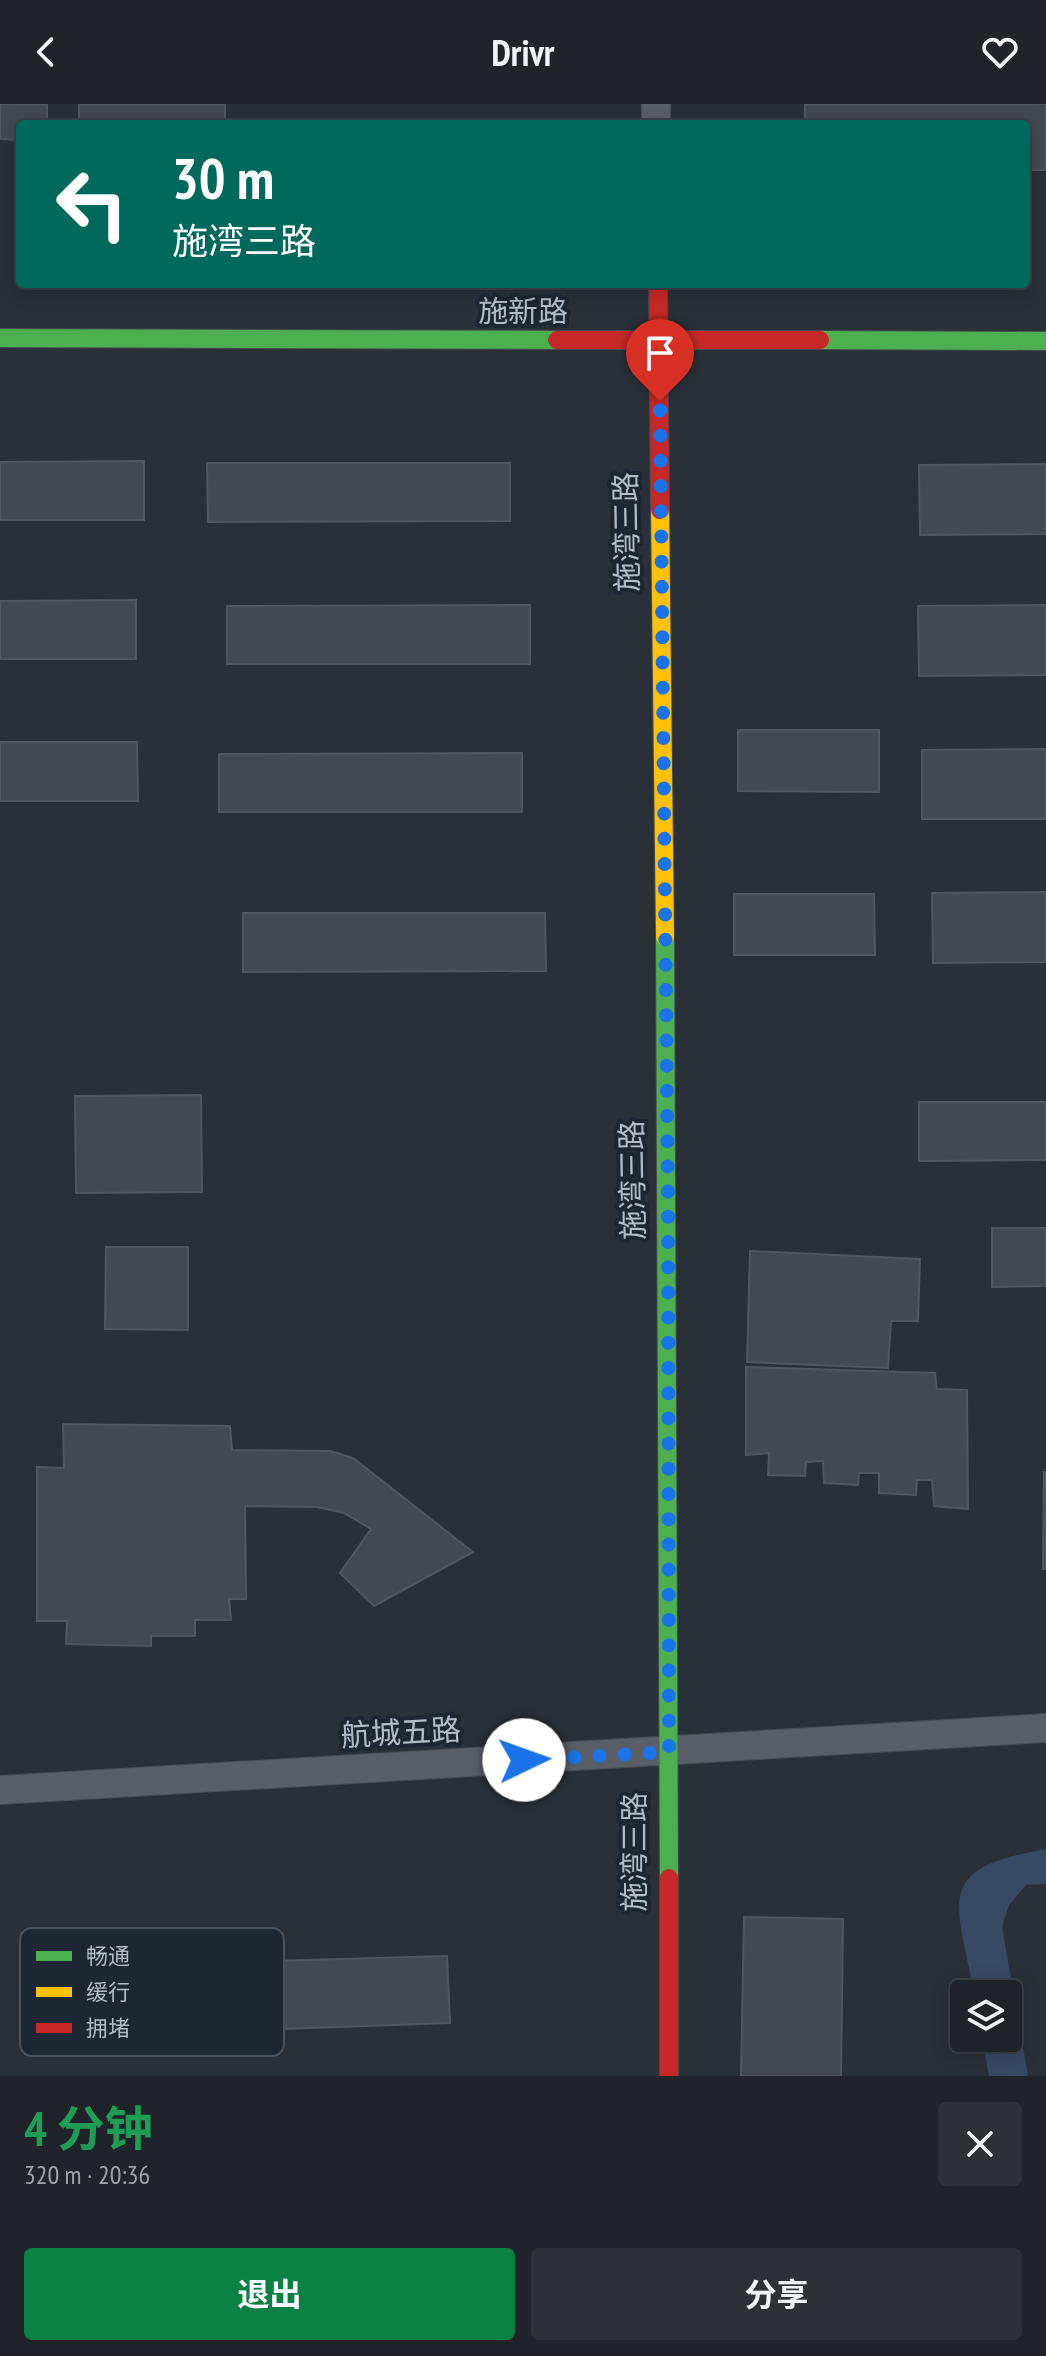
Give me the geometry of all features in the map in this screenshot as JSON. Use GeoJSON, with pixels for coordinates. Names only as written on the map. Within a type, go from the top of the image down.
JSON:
{"type":"FeatureCollection","features":[{"type":"Feature","properties":{"kind":"street","name":"施湾三路"},"geometry":{"type":"LineString","coordinates":[[658,288],[668,1245],[669,2076]]}},
{"type":"Feature","properties":{"kind":"street","name":"施新路"},"geometry":{"type":"LineString","coordinates":[[0,338],[1046,341]]}},
{"type":"Feature","properties":{"kind":"street","name":"航城五路"},"geometry":{"type":"LineString","coordinates":[[0,1790],[1046,1728]]}},
{"type":"Feature","properties":{"kind":"water"},"geometry":{"type":"Polygon","coordinates":[[[1046,1849],[1046,1884],[1026,1885],[1009,1905],[1002,1927],[1011,1980],[971,1980],[959,1912],[961,1893],[969,1879],[984,1867],[1009,1857],[1046,1849]]]}},
{"type":"Feature","properties":{"kind":"water"},"geometry":{"type":"Polygon","coordinates":[[[1022,2042],[1028,2076],[989,2076],[985,2052],[1022,2052],[1022,2042]]]}},
{"type":"Feature","properties":{"kind":"building"},"geometry":{"type":"Polygon","coordinates":[[[0,104],[47,104],[47,120],[16,120],[16,140],[0,139],[0,104]]]}},
{"type":"Feature","properties":{"kind":"building"},"geometry":{"type":"Polygon","coordinates":[[[79,104],[225,104],[225,120],[79,120],[79,104]]]}},
{"type":"Feature","properties":{"kind":"building"},"geometry":{"type":"Polygon","coordinates":[[[805,104],[1046,104],[1046,170],[1030,170],[1030,120],[805,120],[805,104]]]}},
{"type":"Feature","properties":{"kind":"building"},"geometry":{"type":"Polygon","coordinates":[[[144,461],[144,520],[0,520],[0,462],[144,461]]]}},
{"type":"Feature","properties":{"kind":"building"},"geometry":{"type":"Polygon","coordinates":[[[207,463],[510,463],[510,521],[208,522],[207,463]]]}},
{"type":"Feature","properties":{"kind":"building"},"geometry":{"type":"Polygon","coordinates":[[[1046,464],[1046,534],[920,535],[919,465],[1046,464]]]}},
{"type":"Feature","properties":{"kind":"building"},"geometry":{"type":"Polygon","coordinates":[[[136,600],[136,659],[0,659],[0,601],[136,600]]]}},
{"type":"Feature","properties":{"kind":"building"},"geometry":{"type":"Polygon","coordinates":[[[530,605],[530,664],[227,664],[227,606],[530,605]]]}},
{"type":"Feature","properties":{"kind":"building"},"geometry":{"type":"Polygon","coordinates":[[[1046,605],[1046,675],[919,676],[918,606],[1046,605]]]}},
{"type":"Feature","properties":{"kind":"building"},"geometry":{"type":"Polygon","coordinates":[[[738,730],[879,730],[879,792],[738,791],[738,730]]]}},
{"type":"Feature","properties":{"kind":"building"},"geometry":{"type":"Polygon","coordinates":[[[0,742],[137,742],[138,801],[0,801],[0,742]]]}},
{"type":"Feature","properties":{"kind":"building"},"geometry":{"type":"Polygon","coordinates":[[[1046,749],[1046,819],[922,819],[922,750],[1046,749]]]}},
{"type":"Feature","properties":{"kind":"building"},"geometry":{"type":"Polygon","coordinates":[[[522,753],[522,812],[219,812],[219,754],[522,753]]]}},
{"type":"Feature","properties":{"kind":"building"},"geometry":{"type":"Polygon","coordinates":[[[1046,892],[1046,962],[933,963],[932,893],[1046,892]]]}},
{"type":"Feature","properties":{"kind":"building"},"geometry":{"type":"Polygon","coordinates":[[[734,894],[874,894],[875,955],[734,955],[734,894]]]}},
{"type":"Feature","properties":{"kind":"building"},"geometry":{"type":"Polygon","coordinates":[[[243,913],[545,913],[546,971],[243,972],[243,913]]]}},
{"type":"Feature","properties":{"kind":"building"},"geometry":{"type":"Polygon","coordinates":[[[201,1095],[202,1192],[76,1193],[75,1096],[201,1095]]]}},
{"type":"Feature","properties":{"kind":"building"},"geometry":{"type":"Polygon","coordinates":[[[919,1102],[1046,1102],[1046,1160],[919,1161],[919,1102]]]}},
{"type":"Feature","properties":{"kind":"building"},"geometry":{"type":"Polygon","coordinates":[[[992,1228],[1046,1228],[1046,1286],[992,1287],[992,1228]]]}},
{"type":"Feature","properties":{"kind":"building"},"geometry":{"type":"Polygon","coordinates":[[[106,1247],[188,1247],[188,1330],[105,1329],[106,1247]]]}},
{"type":"Feature","properties":{"kind":"building"},"geometry":{"type":"Polygon","coordinates":[[[750,1251],[920,1259],[918,1321],[891,1321],[888,1368],[747,1362],[750,1251]]]}},
{"type":"Feature","properties":{"kind":"building"},"geometry":{"type":"Polygon","coordinates":[[[746,1367],[935,1373],[937,1389],[967,1390],[968,1509],[934,1506],[932,1480],[917,1480],[916,1495],[879,1493],[879,1473],[859,1473],[858,1485],[824,1483],[823,1461],[806,1462],[805,1476],[768,1475],[769,1453],[746,1455],[746,1367]]]}},
{"type":"Feature","properties":{"kind":"building"},"geometry":{"type":"Polygon","coordinates":[[[63,1424],[230,1426],[232,1450],[330,1451],[353,1458],[473,1552],[374,1606],[340,1573],[371,1529],[344,1513],[317,1507],[245,1506],[246,1599],[229,1599],[231,1620],[195,1620],[195,1636],[151,1636],[151,1646],[66,1644],[67,1621],[37,1621],[37,1467],[64,1468],[63,1424]]]}},
{"type":"Feature","properties":{"kind":"building"},"geometry":{"type":"Polygon","coordinates":[[[1046,1472],[1046,1569],[1043,1569],[1046,1472]]]}},
{"type":"Feature","properties":{"kind":"building"},"geometry":{"type":"Polygon","coordinates":[[[744,1917],[843,1919],[841,2076],[741,2076],[744,1917]]]}},
{"type":"Feature","properties":{"kind":"building"},"geometry":{"type":"Polygon","coordinates":[[[447,1956],[450,2023],[284,2029],[284,1961],[447,1956]]]}},
{"type":"Feature","properties":{"kind":"traffic: fast"},"geometry":{"type":"LineString","coordinates":[[0,338],[557,340]]}},
{"type":"Feature","properties":{"kind":"traffic: fast"},"geometry":{"type":"LineString","coordinates":[[820,340],[1046,341]]}},
{"type":"Feature","properties":{"kind":"traffic: fast"},"geometry":{"type":"LineString","coordinates":[[665,937],[669,1878]]}},
{"type":"Feature","properties":{"kind":"traffic: slow"},"geometry":{"type":"LineString","coordinates":[[660,510],[665,937]]}},
{"type":"Feature","properties":{"kind":"traffic: jam"},"geometry":{"type":"LineString","coordinates":[[658,288],[660,510]]}},
{"type":"Feature","properties":{"kind":"traffic: jam"},"geometry":{"type":"LineString","coordinates":[[557,340],[820,340]]}},
{"type":"Feature","properties":{"kind":"traffic: jam"},"geometry":{"type":"LineString","coordinates":[[669,1878],[669,2076]]}},
{"type":"Feature","properties":{"kind":"route"},"geometry":{"type":"LineString","coordinates":[[524,1760],[669,1752],[668,1199],[660,401]]}}]}
